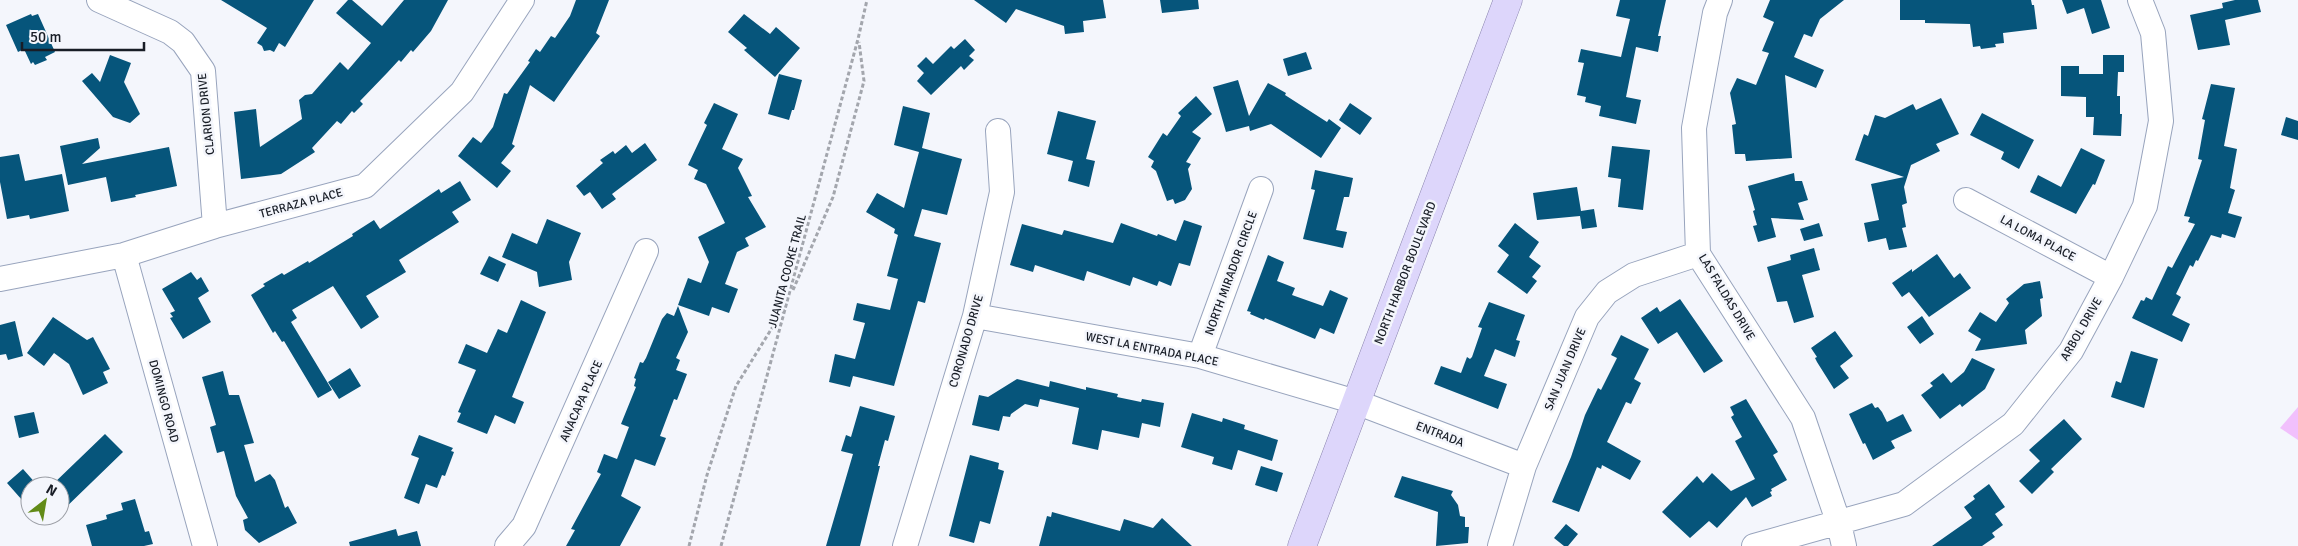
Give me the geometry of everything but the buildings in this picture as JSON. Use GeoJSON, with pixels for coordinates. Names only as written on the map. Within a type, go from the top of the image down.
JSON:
{"type":"FeatureCollection","features":[{"type":"Feature","properties":{"kind":"main road","name":"NORTH HARBOR BOULEVARD"},"geometry":{"type":"LineString","coordinates":[[1302,546],[1508,0]]}},
{"type":"Feature","properties":{"kind":"street","name":"CLARION DRIVE"},"geometry":{"type":"LineString","coordinates":[[99,0],[170,32],[183,42],[203,70],[215,226]]}},
{"type":"Feature","properties":{"kind":"street","name":"TERRAZA PLACE"},"geometry":{"type":"LineString","coordinates":[[0,279],[124,255],[215,226],[365,186],[462,92],[522,0]]}},
{"type":"Feature","properties":{"kind":"street","name":"LAS FALDAS DRIVE"},"geometry":{"type":"LineString","coordinates":[[1720,0],[1715,13],[1694,128],[1698,254],[1803,418],[1841,535]]}},
{"type":"Feature","properties":{"kind":"street","name":"ARBOL DRIVE"},"geometry":{"type":"LineString","coordinates":[[1754,546],[1841,535],[1904,504],[2013,424],[2071,351],[2111,277],[2145,206],[2161,121],[2152,33],[2140,0]]}},
{"type":"Feature","properties":{"kind":"street","name":"CORONADO DRIVE"},"geometry":{"type":"LineString","coordinates":[[906,546],[975,316],[1002,192],[998,131]]}},
{"type":"Feature","properties":{"kind":"street","name":"NORTH MIRADOR CIRCLE"},"geometry":{"type":"LineString","coordinates":[[1200,356],[1261,189]]}},
{"type":"Feature","properties":{"kind":"street","name":"LA LOMA PLACE"},"geometry":{"type":"LineString","coordinates":[[1966,200],[2111,277]]}},
{"type":"Feature","properties":{"kind":"street","name":"ANACAPA PLACE"},"geometry":{"type":"LineString","coordinates":[[506,546],[524,526],[646,251]]}},
{"type":"Feature","properties":{"kind":"street","name":"SAN JUAN DRIVE"},"geometry":{"type":"LineString","coordinates":[[1500,546],[1524,466],[1587,316],[1607,292],[1634,275],[1698,254]]}},
{"type":"Feature","properties":{"kind":"street","name":"DOMINGO ROAD"},"geometry":{"type":"LineString","coordinates":[[124,255],[204,546]]}},
{"type":"Feature","properties":{"kind":"street","name":"WEST LA ENTRADA PLACE"},"geometry":{"type":"LineString","coordinates":[[975,316],[1200,356],[1356,402]]}},
{"type":"Feature","properties":{"kind":"street","name":"ENTRADA"},"geometry":{"type":"LineString","coordinates":[[1356,402],[1524,466]]}},
{"type":"Feature","properties":{"kind":"path","name":"JUANITA COOKE TRAIL"},"geometry":{"type":"LineString","coordinates":[[721,546],[858,39],[866,0]]}},
{"type":"Feature","properties":{"kind":"path"},"geometry":{"type":"LineString","coordinates":[[689,546],[707,475],[736,386],[788,302],[836,187],[864,81],[858,39]]}},
{"type":"Feature","properties":{"kind":"shaded area"},"geometry":{"type":"Polygon","coordinates":[[[2298,407],[2298,440],[2280,428],[2298,407]]]}}]}
